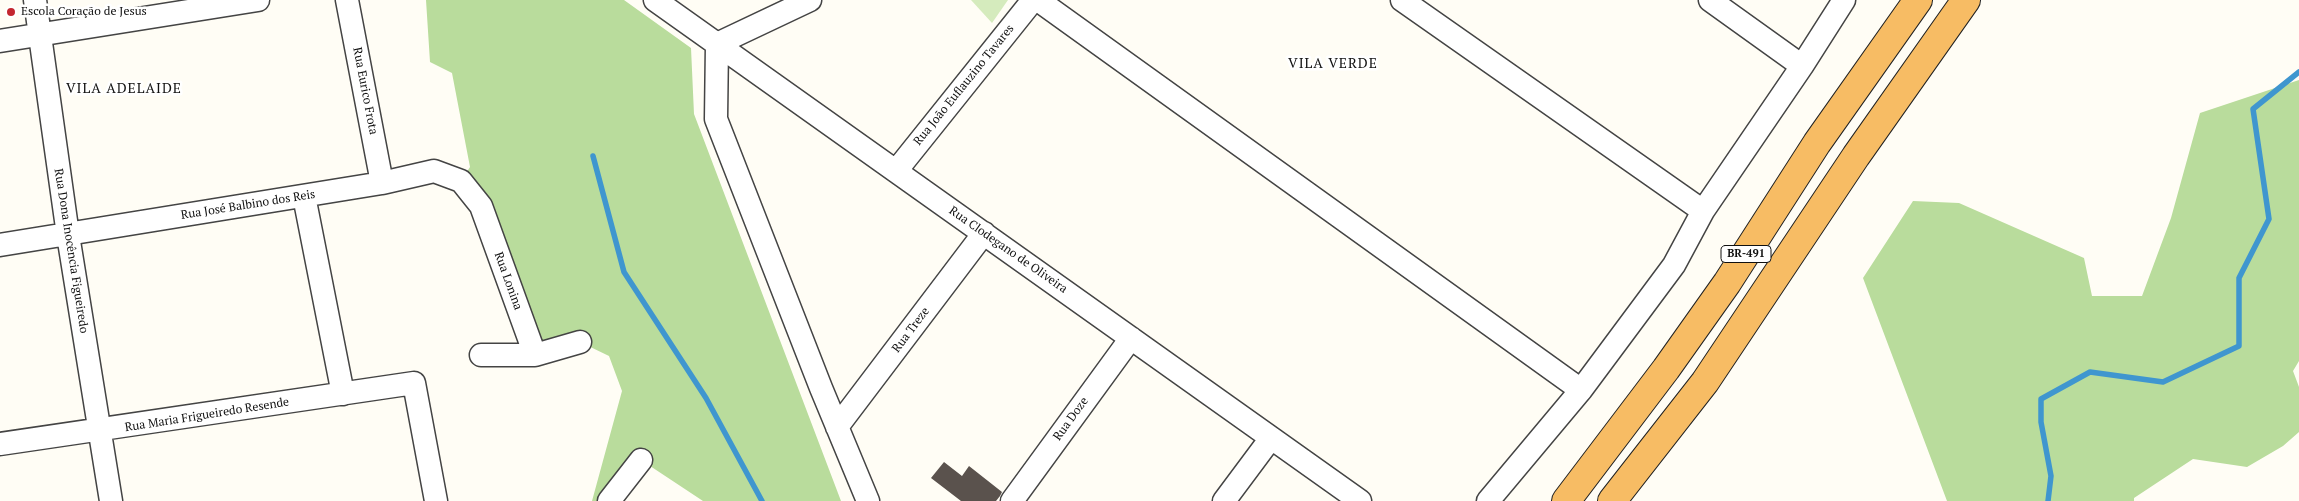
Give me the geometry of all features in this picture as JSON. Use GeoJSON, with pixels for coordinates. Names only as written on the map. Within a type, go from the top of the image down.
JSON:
{"type":"FeatureCollection","features":[{"type":"Feature","properties":{"kind":"highway","name":"BR-491"},"geometry":{"type":"LineString","coordinates":[[1566,501],[1666,369],[1727,283],[1817,143],[1918,0]]}},
{"type":"Feature","properties":{"kind":"highway","name":"BR-491"},"geometry":{"type":"LineString","coordinates":[[1612,501],[1705,382],[1856,156],[1966,0]]}},
{"type":"Feature","properties":{"kind":"street","name":"Rua Dona Inocência Figueiredo"},"geometry":{"type":"LineString","coordinates":[[35,0],[68,235],[111,501]]}},
{"type":"Feature","properties":{"kind":"street"},"geometry":{"type":"LineString","coordinates":[[0,41],[258,0]]}},
{"type":"Feature","properties":{"kind":"street","name":"Rua Eurico Frota"},"geometry":{"type":"LineString","coordinates":[[347,0],[382,183]]}},
{"type":"Feature","properties":{"kind":"street","name":"Rua Clodegano de Oliveira"},"geometry":{"type":"LineString","coordinates":[[656,0],[1360,501]]}},
{"type":"Feature","properties":{"kind":"street"},"geometry":{"type":"LineString","coordinates":[[810,0],[717,44],[716,119],[868,501]]}},
{"type":"Feature","properties":{"kind":"street","name":"Rua João Euflauzino Tavares"},"geometry":{"type":"LineString","coordinates":[[896,171],[1032,0]]}},
{"type":"Feature","properties":{"kind":"street"},"geometry":{"type":"LineString","coordinates":[[1038,0],[1581,390]]}},
{"type":"Feature","properties":{"kind":"street"},"geometry":{"type":"LineString","coordinates":[[1402,0],[1703,211]]}},
{"type":"Feature","properties":{"kind":"street"},"geometry":{"type":"LineString","coordinates":[[1710,0],[1802,66]]}},
{"type":"Feature","properties":{"kind":"street"},"geometry":{"type":"LineString","coordinates":[[1488,501],[1581,390],[1674,265],[1703,211],[1802,66],[1844,0]]}},
{"type":"Feature","properties":{"kind":"street","name":"Rua José Balbino dos Reis"},"geometry":{"type":"LineString","coordinates":[[0,245],[382,183],[434,171],[461,182],[481,206]]}},
{"type":"Feature","properties":{"kind":"street"},"geometry":{"type":"LineString","coordinates":[[304,196],[343,394]]}},
{"type":"Feature","properties":{"kind":"street","name":"Rua Lonina"},"geometry":{"type":"LineString","coordinates":[[481,206],[535,355]]}},
{"type":"Feature","properties":{"kind":"street","name":"Rua Treze"},"geometry":{"type":"LineString","coordinates":[[837,427],[984,234]]}},
{"type":"Feature","properties":{"kind":"street","name":"Rua Doze"},"geometry":{"type":"LineString","coordinates":[[1012,501],[1130,338]]}},
{"type":"Feature","properties":{"kind":"street"},"geometry":{"type":"LineString","coordinates":[[481,354],[535,355],[580,342]]}},
{"type":"Feature","properties":{"kind":"street","name":"Rua Maria Frigueiredo Resende"},"geometry":{"type":"LineString","coordinates":[[0,444],[99,431],[414,383],[436,501]]}},
{"type":"Feature","properties":{"kind":"street"},"geometry":{"type":"LineString","coordinates":[[1224,501],[1271,438]]}},
{"type":"Feature","properties":{"kind":"street"},"geometry":{"type":"LineString","coordinates":[[609,501],[641,460]]}},
{"type":"Feature","properties":{"kind":"green space"},"geometry":{"type":"Polygon","coordinates":[[[426,0],[624,0],[691,48],[694,114],[841,501],[703,501],[641,460],[597,501],[592,501],[622,391],[609,356],[580,342],[535,355],[461,181],[470,167],[452,73],[430,62],[426,0]]]}},
{"type":"Feature","properties":{"kind":"green space"},"geometry":{"type":"Polygon","coordinates":[[[971,0],[1008,0],[992,23],[971,0]]]}},
{"type":"Feature","properties":{"kind":"green space"},"geometry":{"type":"Polygon","coordinates":[[[2299,80],[2299,361],[2293,371],[2299,387],[2299,432],[2283,446],[2247,467],[2193,459],[2134,498],[2134,501],[1947,501],[1863,278],[1913,201],[1959,203],[2084,258],[2092,296],[2142,296],[2171,218],[2200,113],[2299,80]]]}},
{"type":"Feature","properties":{"kind":"building"},"geometry":{"type":"Polygon","coordinates":[[[944,462],[962,476],[969,466],[1002,492],[1000,496],[996,501],[961,501],[931,478],[944,462]]]}},
{"type":"Feature","properties":{"kind":"waterway"},"geometry":{"type":"LineString","coordinates":[[2048,501],[2051,476],[2041,422],[2041,399],[2090,372],[2163,382],[2239,346],[2239,278],[2269,219],[2253,109],[2299,72]]}},
{"type":"Feature","properties":{"kind":"waterway"},"geometry":{"type":"LineString","coordinates":[[593,156],[624,272],[706,398],[762,501]]}},
{"type":"Feature","properties":{"kind":"place","name":"Escola Coração de Jesus"},"geometry":{"type":"Point","coordinates":[11,12]}},
{"type":"Feature","properties":{"kind":"district","name":"VILA VERDE"},"geometry":{"type":"Point","coordinates":[1333,64]}},
{"type":"Feature","properties":{"kind":"district","name":"VILA ADELAIDE"},"geometry":{"type":"Point","coordinates":[124,89]}}]}
